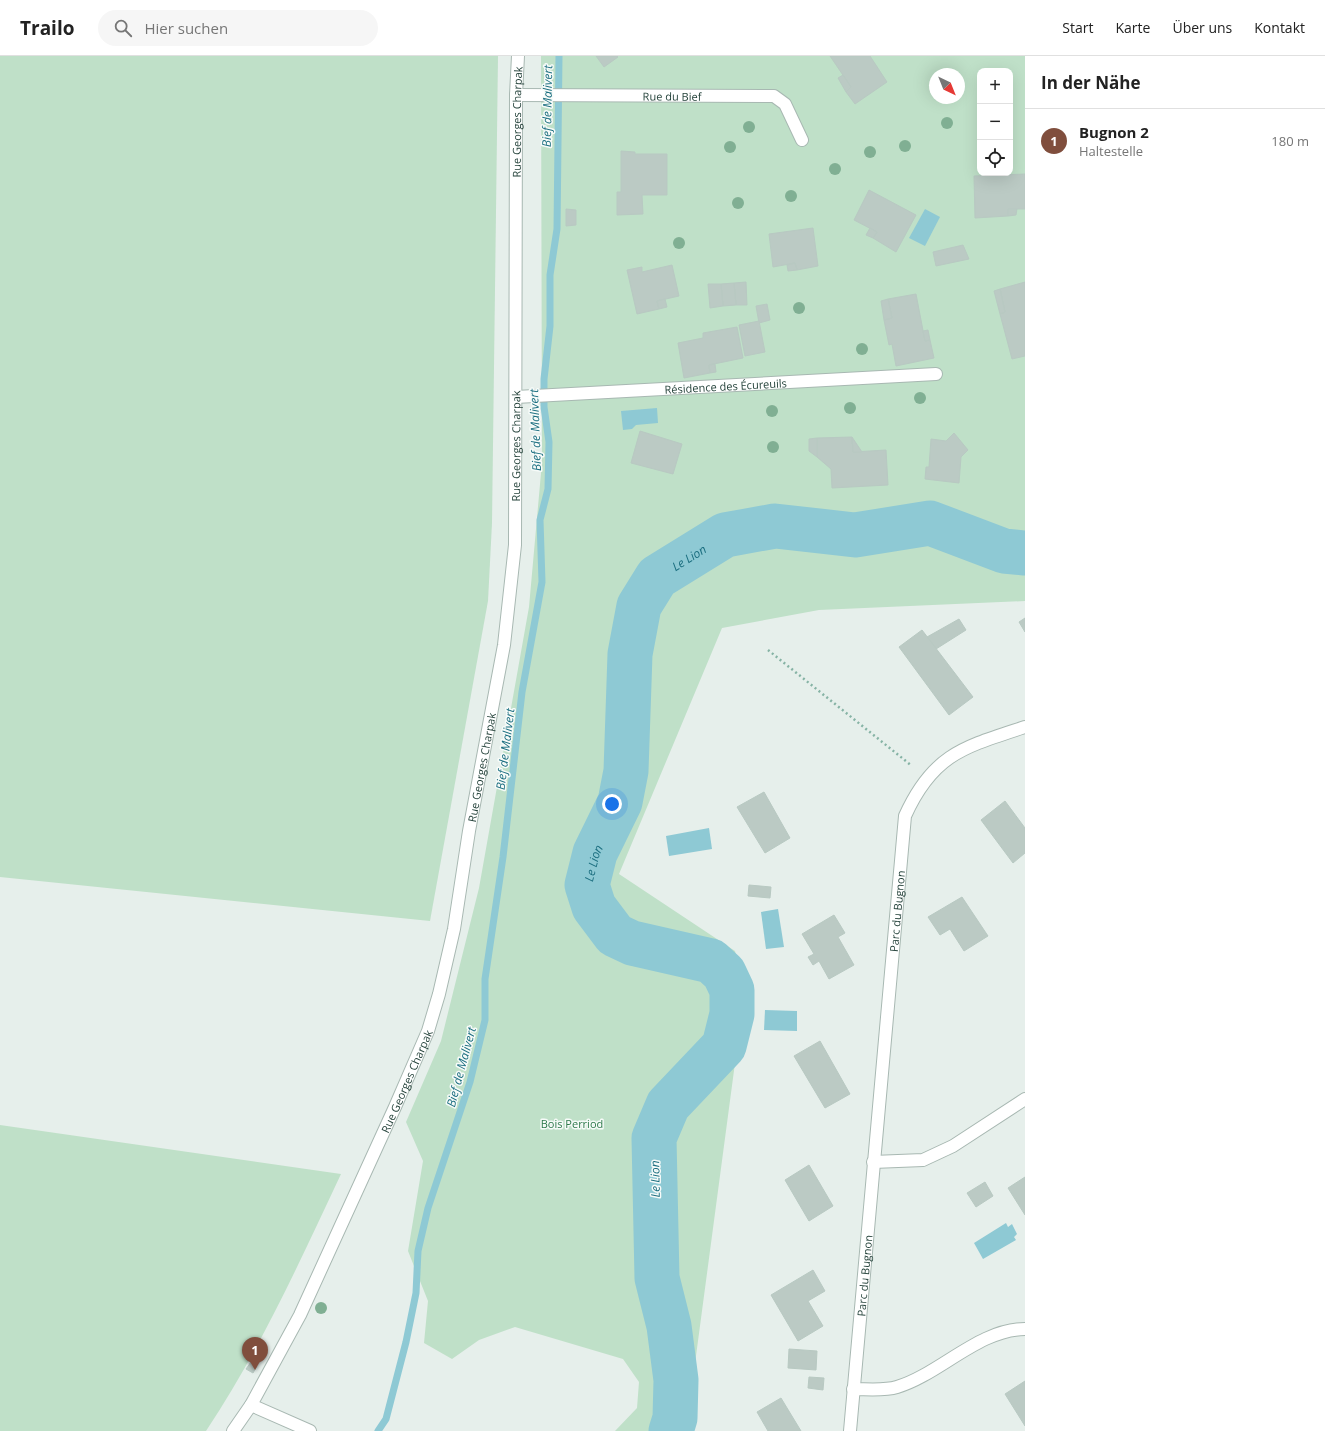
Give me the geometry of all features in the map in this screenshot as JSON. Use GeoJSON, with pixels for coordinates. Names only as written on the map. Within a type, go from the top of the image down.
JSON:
{"type":"FeatureCollection","features":[{"type":"Feature","properties":{"kind":"street","name":"Rue Georges Charpak"},"geometry":{"type":"LineString","coordinates":[[233,1431],[251,1405],[300,1315],[428,1031],[439,994],[454,929],[469,831],[504,645],[510,606],[515,545],[516,95],[518,56]]}},
{"type":"Feature","properties":{"kind":"street","name":"Rue du Bief"},"geometry":{"type":"LineString","coordinates":[[516,95],[774,96],[785,104],[802,140]]}},
{"type":"Feature","properties":{"kind":"street","name":"Résidence des Écureuils"},"geometry":{"type":"LineString","coordinates":[[516,397],[936,374]]}},
{"type":"Feature","properties":{"kind":"street","name":"Parc du Bugnon"},"geometry":{"type":"LineString","coordinates":[[850,1431],[905,816],[915,793],[942,762],[962,749],[1025,727]]}},
{"type":"Feature","properties":{"kind":"street"},"geometry":{"type":"LineString","coordinates":[[873,1162],[923,1160],[953,1146],[1025,1099]]}},
{"type":"Feature","properties":{"kind":"street"},"geometry":{"type":"LineString","coordinates":[[853,1389],[896,1388],[931,1372],[980,1341],[1018,1329],[1025,1329]]}},
{"type":"Feature","properties":{"kind":"street"},"geometry":{"type":"LineString","coordinates":[[251,1405],[310,1431]]}},
{"type":"Feature","properties":{"kind":"path"},"geometry":{"type":"LineString","coordinates":[[768,650],[927,778]]}},
{"type":"Feature","properties":{"kind":"green space"},"geometry":{"type":"Polygon","coordinates":[[[0,56],[498,56],[492,523],[488,601],[430,921],[0,877],[0,56]]]}},
{"type":"Feature","properties":{"kind":"green space","name":"Bois Perriod"},"geometry":{"type":"Polygon","coordinates":[[[541,56],[1025,56],[1025,601],[819,610],[722,628],[619,874],[735,951],[745,988],[686,1431],[615,1431],[637,1408],[639,1382],[623,1359],[515,1327],[479,1340],[452,1359],[424,1343],[428,1301],[408,1251],[423,1161],[406,1122],[441,1041],[479,888],[529,607],[542,462],[541,56]]]}},
{"type":"Feature","properties":{"kind":"green space"},"geometry":{"type":"Polygon","coordinates":[[[0,1125],[341,1174],[295,1272],[262,1337],[226,1400],[206,1431],[0,1431],[0,1125]]]}},
{"type":"Feature","properties":{"kind":"water"},"geometry":{"type":"Polygon","coordinates":[[[925,209],[940,217],[925,246],[909,238],[925,209]]]}},
{"type":"Feature","properties":{"kind":"water"},"geometry":{"type":"Polygon","coordinates":[[[657,408],[658,423],[636,425],[632,429],[623,430],[621,411],[657,408]]]}},
{"type":"Feature","properties":{"kind":"water"},"geometry":{"type":"Polygon","coordinates":[[[709,828],[712,849],[669,856],[666,836],[709,828]]]}},
{"type":"Feature","properties":{"kind":"water"},"geometry":{"type":"Polygon","coordinates":[[[778,909],[784,947],[766,949],[761,912],[778,909]]]}},
{"type":"Feature","properties":{"kind":"water"},"geometry":{"type":"Polygon","coordinates":[[[765,1010],[797,1011],[797,1031],[764,1030],[765,1010]]]}},
{"type":"Feature","properties":{"kind":"water"},"geometry":{"type":"Polygon","coordinates":[[[1006,1223],[1008,1227],[1012,1224],[1017,1234],[1014,1237],[1016,1240],[983,1259],[974,1243],[1006,1223]]]}},
{"type":"Feature","properties":{"kind":"building"},"geometry":{"type":"Polygon","coordinates":[[[596,56],[617,56],[618,57],[604,67],[596,56]]]}},
{"type":"Feature","properties":{"kind":"building"},"geometry":{"type":"Polygon","coordinates":[[[830,56],[870,56],[887,82],[855,104],[846,92],[851,87],[830,56]]]}},
{"type":"Feature","properties":{"kind":"building"},"geometry":{"type":"Polygon","coordinates":[[[843,75],[851,87],[846,92],[838,78],[843,75]]]}},
{"type":"Feature","properties":{"kind":"building"},"geometry":{"type":"Polygon","coordinates":[[[621,151],[635,152],[635,154],[667,154],[667,195],[642,195],[643,214],[617,215],[617,192],[621,192],[621,151]]]}},
{"type":"Feature","properties":{"kind":"building"},"geometry":{"type":"Polygon","coordinates":[[[1013,174],[1025,174],[1025,209],[1008,209],[1008,216],[975,218],[974,176],[1013,176],[1013,174]]]}},
{"type":"Feature","properties":{"kind":"building"},"geometry":{"type":"Polygon","coordinates":[[[869,190],[916,215],[896,252],[873,238],[877,232],[854,220],[869,190]]]}},
{"type":"Feature","properties":{"kind":"building"},"geometry":{"type":"Polygon","coordinates":[[[566,209],[576,210],[576,225],[566,226],[566,209]]]}},
{"type":"Feature","properties":{"kind":"building"},"geometry":{"type":"Polygon","coordinates":[[[1008,209],[1017,209],[1016,215],[1008,216],[1008,209]]]}},
{"type":"Feature","properties":{"kind":"building"},"geometry":{"type":"Polygon","coordinates":[[[813,228],[818,266],[797,270],[795,263],[773,267],[769,234],[813,228]]]}},
{"type":"Feature","properties":{"kind":"building"},"geometry":{"type":"Polygon","coordinates":[[[870,228],[877,232],[873,238],[866,235],[870,228]]]}},
{"type":"Feature","properties":{"kind":"building"},"geometry":{"type":"Polygon","coordinates":[[[963,245],[969,259],[936,266],[933,252],[963,245]]]}},
{"type":"Feature","properties":{"kind":"building"},"geometry":{"type":"Polygon","coordinates":[[[795,263],[797,270],[788,271],[787,265],[795,263]]]}},
{"type":"Feature","properties":{"kind":"building"},"geometry":{"type":"Polygon","coordinates":[[[672,265],[679,296],[657,301],[659,309],[637,314],[627,270],[642,267],[642,272],[672,265]]]}},
{"type":"Feature","properties":{"kind":"building"},"geometry":{"type":"Polygon","coordinates":[[[746,282],[747,305],[736,305],[734,283],[746,282]]]}},
{"type":"Feature","properties":{"kind":"building"},"geometry":{"type":"Polygon","coordinates":[[[1025,282],[1025,356],[1012,359],[1000,314],[1005,312],[1000,289],[1025,282]]]}},
{"type":"Feature","properties":{"kind":"building"},"geometry":{"type":"Polygon","coordinates":[[[734,283],[736,305],[723,306],[721,284],[734,283]]]}},
{"type":"Feature","properties":{"kind":"building"},"geometry":{"type":"Polygon","coordinates":[[[708,284],[721,284],[723,306],[710,308],[708,284]]]}},
{"type":"Feature","properties":{"kind":"building"},"geometry":{"type":"Polygon","coordinates":[[[1000,289],[1005,312],[1000,314],[994,291],[1000,289]]]}},
{"type":"Feature","properties":{"kind":"building"},"geometry":{"type":"Polygon","coordinates":[[[916,294],[925,341],[930,340],[934,358],[896,366],[892,344],[889,345],[884,320],[892,318],[888,299],[916,294]]]}},
{"type":"Feature","properties":{"kind":"building"},"geometry":{"type":"Polygon","coordinates":[[[665,299],[667,307],[659,309],[657,301],[665,299]]]}},
{"type":"Feature","properties":{"kind":"building"},"geometry":{"type":"Polygon","coordinates":[[[888,299],[892,318],[884,320],[881,301],[888,299]]]}},
{"type":"Feature","properties":{"kind":"building"},"geometry":{"type":"Polygon","coordinates":[[[767,304],[770,320],[759,323],[756,306],[767,304]]]}},
{"type":"Feature","properties":{"kind":"building"},"geometry":{"type":"Polygon","coordinates":[[[759,321],[765,352],[745,356],[739,325],[759,321]]]}},
{"type":"Feature","properties":{"kind":"building"},"geometry":{"type":"Polygon","coordinates":[[[737,327],[743,358],[709,365],[710,373],[684,378],[678,343],[703,338],[703,333],[737,327]]]}},
{"type":"Feature","properties":{"kind":"building"},"geometry":{"type":"Polygon","coordinates":[[[928,330],[930,340],[925,341],[923,331],[928,330]]]}},
{"type":"Feature","properties":{"kind":"building"},"geometry":{"type":"Polygon","coordinates":[[[715,364],[716,372],[710,373],[709,365],[715,364]]]}},
{"type":"Feature","properties":{"kind":"building"},"geometry":{"type":"Polygon","coordinates":[[[640,431],[682,444],[673,474],[631,463],[640,431]]]}},
{"type":"Feature","properties":{"kind":"building"},"geometry":{"type":"Polygon","coordinates":[[[954,433],[968,450],[961,457],[959,483],[925,479],[926,467],[929,467],[931,439],[946,441],[954,433]]]}},
{"type":"Feature","properties":{"kind":"building"},"geometry":{"type":"Polygon","coordinates":[[[852,437],[853,452],[886,450],[888,485],[832,488],[831,469],[817,457],[817,438],[852,437]]]}},
{"type":"Feature","properties":{"kind":"building"},"geometry":{"type":"Polygon","coordinates":[[[852,437],[862,452],[853,452],[852,437]]]}},
{"type":"Feature","properties":{"kind":"building"},"geometry":{"type":"Polygon","coordinates":[[[817,438],[817,457],[809,451],[809,439],[817,438]]]}},
{"type":"Feature","properties":{"kind":"building"},"geometry":{"type":"Polygon","coordinates":[[[1025,618],[1025,632],[1019,622],[1025,618]]]}},
{"type":"Feature","properties":{"kind":"building"},"geometry":{"type":"Polygon","coordinates":[[[959,619],[966,630],[936,649],[927,637],[959,619]]]}},
{"type":"Feature","properties":{"kind":"building"},"geometry":{"type":"Polygon","coordinates":[[[922,630],[973,697],[949,715],[899,647],[922,630]]]}},
{"type":"Feature","properties":{"kind":"building"},"geometry":{"type":"Polygon","coordinates":[[[764,792],[790,838],[765,853],[737,807],[764,792]]]}},
{"type":"Feature","properties":{"kind":"building"},"geometry":{"type":"Polygon","coordinates":[[[1005,801],[1025,828],[1025,853],[1013,863],[981,820],[1005,801]]]}},
{"type":"Feature","properties":{"kind":"building"},"geometry":{"type":"Polygon","coordinates":[[[749,885],[771,887],[770,898],[748,896],[749,885]]]}},
{"type":"Feature","properties":{"kind":"building"},"geometry":{"type":"Polygon","coordinates":[[[962,897],[988,936],[964,951],[950,929],[940,935],[928,917],[962,897]]]}},
{"type":"Feature","properties":{"kind":"building"},"geometry":{"type":"Polygon","coordinates":[[[834,915],[845,933],[838,937],[854,965],[829,979],[819,961],[813,965],[808,957],[814,954],[802,934],[834,915]]]}},
{"type":"Feature","properties":{"kind":"building"},"geometry":{"type":"Polygon","coordinates":[[[820,1041],[850,1094],[825,1108],[794,1056],[820,1041]]]}},
{"type":"Feature","properties":{"kind":"building"},"geometry":{"type":"Polygon","coordinates":[[[809,1165],[833,1206],[809,1221],[785,1180],[809,1165]]]}},
{"type":"Feature","properties":{"kind":"building"},"geometry":{"type":"Polygon","coordinates":[[[1025,1177],[1025,1215],[1008,1188],[1025,1177]]]}},
{"type":"Feature","properties":{"kind":"building"},"geometry":{"type":"Polygon","coordinates":[[[985,1182],[993,1196],[976,1207],[967,1193],[985,1182]]]}},
{"type":"Feature","properties":{"kind":"building"},"geometry":{"type":"Polygon","coordinates":[[[813,1270],[825,1291],[808,1301],[823,1326],[798,1341],[771,1295],[813,1270]]]}},
{"type":"Feature","properties":{"kind":"building"},"geometry":{"type":"Polygon","coordinates":[[[789,1349],[817,1351],[816,1370],[788,1368],[789,1349]]]}},
{"type":"Feature","properties":{"kind":"building"},"geometry":{"type":"Polygon","coordinates":[[[251,1362],[257,1366],[253,1373],[246,1369],[251,1362]]]}},
{"type":"Feature","properties":{"kind":"building"},"geometry":{"type":"Polygon","coordinates":[[[809,1377],[824,1378],[823,1390],[808,1388],[809,1377]]]}},
{"type":"Feature","properties":{"kind":"building"},"geometry":{"type":"Polygon","coordinates":[[[1025,1381],[1025,1426],[1005,1394],[1025,1381]]]}},
{"type":"Feature","properties":{"kind":"building"},"geometry":{"type":"Polygon","coordinates":[[[781,1398],[801,1431],[768,1431],[757,1412],[781,1398]]]}},
{"type":"Feature","properties":{"kind":"waterway","name":"Bief de Malivert"},"geometry":{"type":"LineString","coordinates":[[378,1431],[386,1419],[406,1342],[416,1293],[418,1251],[428,1208],[470,1082],[485,1020],[485,979],[503,857],[522,692],[542,582],[540,520],[548,489],[549,442],[544,407],[544,379],[550,326],[550,275],[557,229],[559,56]]}},
{"type":"Feature","properties":{"kind":"waterway","name":"Le Lion"},"geometry":{"type":"LineString","coordinates":[[671,1431],[675,1418],[676,1380],[669,1326],[657,1278],[654,1138],[668,1105],[724,1046],[732,1014],[732,990],[724,973],[711,961],[632,943],[615,935],[594,907],[587,885],[595,853],[620,802],[626,771],[630,654],[639,606],[657,577],[725,535],[775,526],[855,535],[930,523],[1004,551],[1025,553]]}},
{"type":"Feature","properties":{"kind":"place","name":"Bugnon 2"},"geometry":{"type":"Point","coordinates":[255,1370]}}]}
